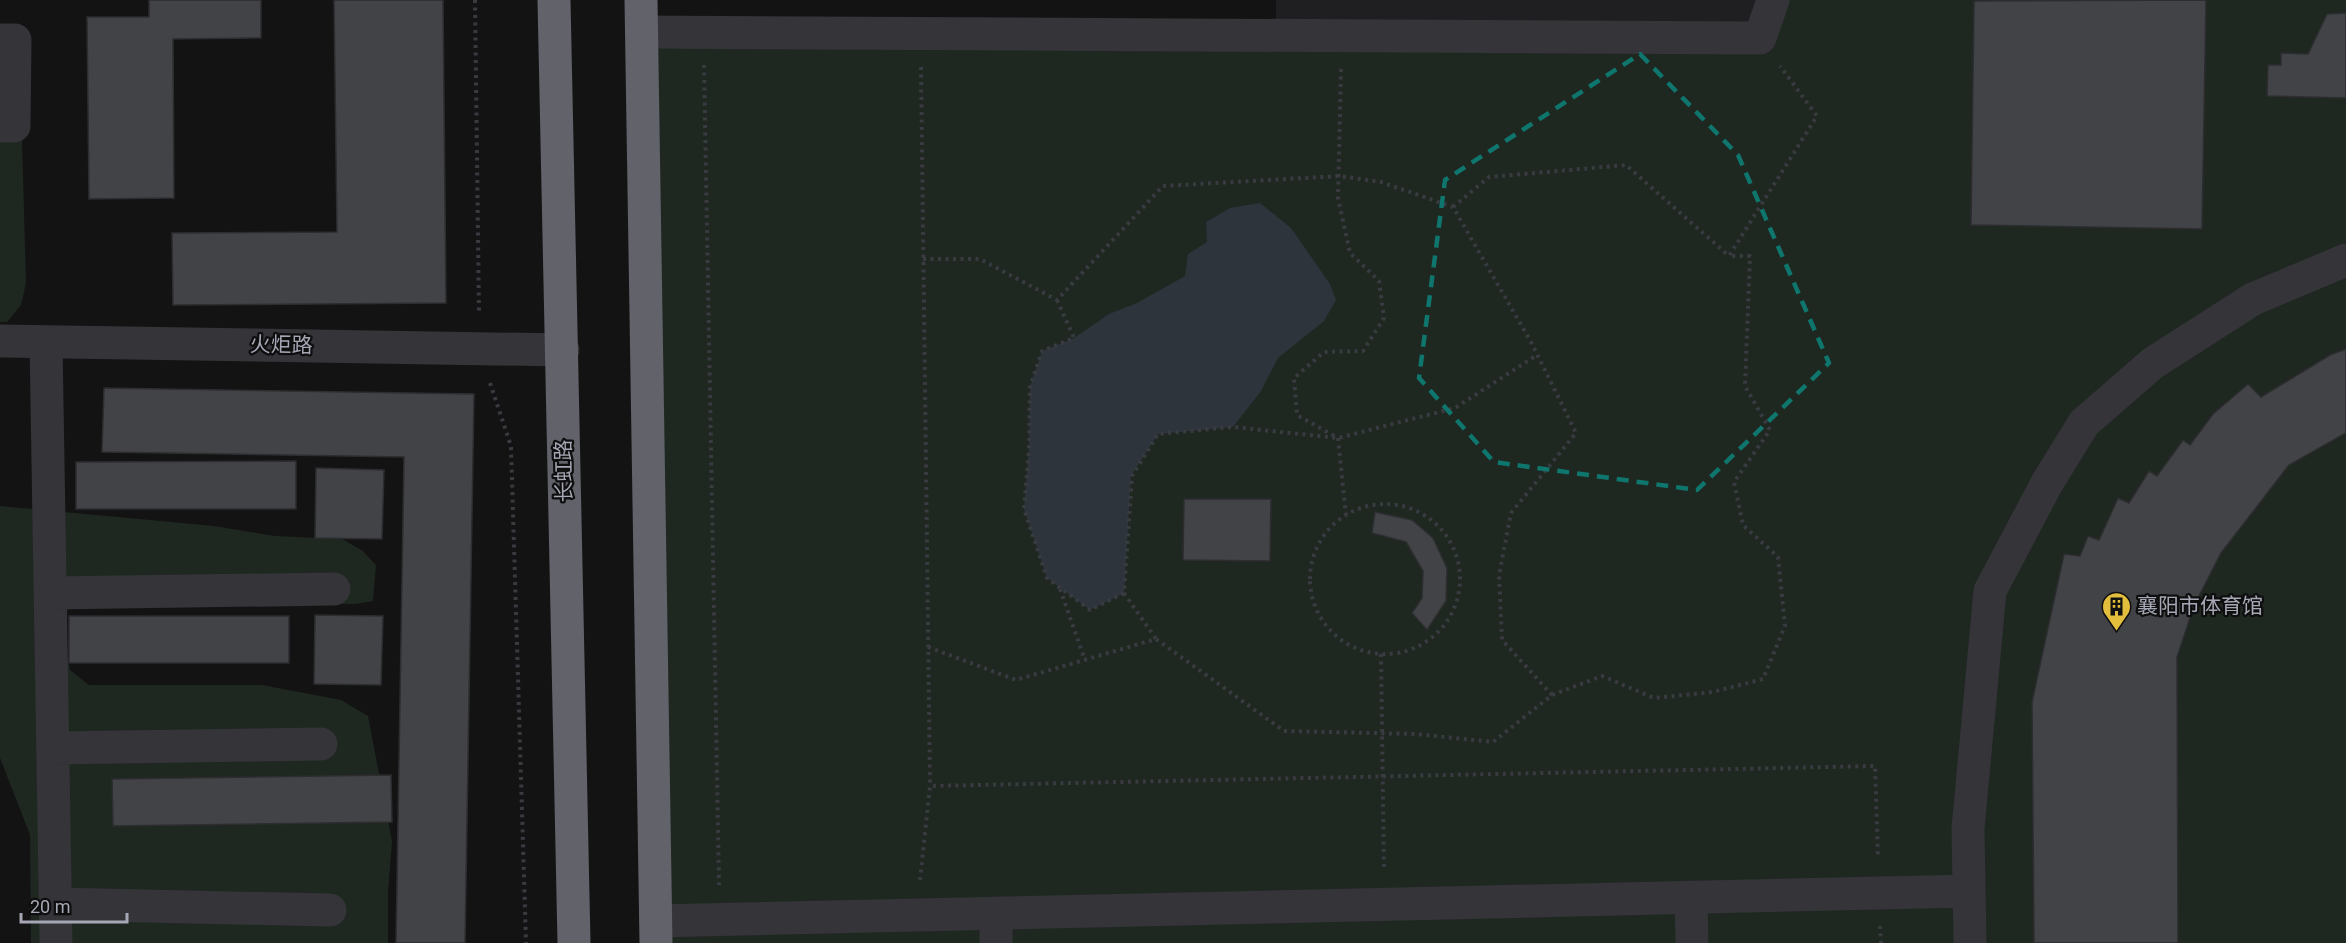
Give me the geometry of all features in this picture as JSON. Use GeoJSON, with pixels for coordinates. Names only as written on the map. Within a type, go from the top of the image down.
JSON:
{"type":"FeatureCollection","features":[{"type":"Feature","properties":{"kind":"highway","name":"长虹路"},"geometry":{"type":"LineString","coordinates":[[554,0],[574,943]]}},
{"type":"Feature","properties":{"kind":"highway"},"geometry":{"type":"LineString","coordinates":[[641,16],[656,932]]}},
{"type":"Feature","properties":{"kind":"street"},"geometry":{"type":"LineString","coordinates":[[641,16],[704,32],[1760,38],[1773,0]]}},
{"type":"Feature","properties":{"kind":"street"},"geometry":{"type":"LineString","coordinates":[[0,40],[15,40],[14,126],[0,126]]}},
{"type":"Feature","properties":{"kind":"street"},"geometry":{"type":"LineString","coordinates":[[1970,943],[1968,829],[1990,591],[2047,483],[2084,423],[2153,363],[2253,299],[2346,261]]}},
{"type":"Feature","properties":{"kind":"street","name":"火炬路"},"geometry":{"type":"LineString","coordinates":[[0,341],[562,350]]}},
{"type":"Feature","properties":{"kind":"street"},"geometry":{"type":"LineString","coordinates":[[46,342],[56,943]]}},
{"type":"Feature","properties":{"kind":"street"},"geometry":{"type":"LineString","coordinates":[[50,593],[334,590]]}},
{"type":"Feature","properties":{"kind":"street"},"geometry":{"type":"LineString","coordinates":[[53,748],[321,744]]}},
{"type":"Feature","properties":{"kind":"street"},"geometry":{"type":"LineString","coordinates":[[656,932],[719,920],[917,929],[996,928],[1385,904],[1969,891]]}},
{"type":"Feature","properties":{"kind":"street"},"geometry":{"type":"LineString","coordinates":[[1691,898],[1692,943]]}},
{"type":"Feature","properties":{"kind":"street"},"geometry":{"type":"LineString","coordinates":[[56,904],[330,910]]}},
{"type":"Feature","properties":{"kind":"path"},"geometry":{"type":"LineString","coordinates":[[475,0],[479,348],[511,446],[526,943]]}},
{"type":"Feature","properties":{"kind":"path"},"geometry":{"type":"LineString","coordinates":[[704,32],[719,920]]}},
{"type":"Feature","properties":{"kind":"path"},"geometry":{"type":"LineString","coordinates":[[917,929],[930,786],[921,33]]}},
{"type":"Feature","properties":{"kind":"path"},"geometry":{"type":"LineString","coordinates":[[1338,438],[1297,415],[1294,378],[1324,352],[1363,351],[1384,318],[1378,281],[1350,253],[1338,198],[1341,36]]}},
{"type":"Feature","properties":{"kind":"path"},"geometry":{"type":"LineString","coordinates":[[1729,256],[1817,116],[1760,38]]}},
{"type":"Feature","properties":{"kind":"path"},"geometry":{"type":"LineString","coordinates":[[1454,207],[1489,177],[1626,165],[1729,256],[1750,256],[1745,386],[1770,430],[1734,482],[1743,525],[1778,556],[1785,626],[1763,679],[1713,692],[1654,698],[1602,676],[1552,695],[1493,742],[1382,732],[1284,731],[1156,639],[1124,593],[1131,476],[1158,434],[1233,427],[1338,438],[1455,408],[1537,355]]}},
{"type":"Feature","properties":{"kind":"path"},"geometry":{"type":"LineString","coordinates":[[1058,300],[1163,186],[1339,176],[1381,182],[1454,207],[1537,355],[1576,433],[1511,513],[1499,575],[1503,640],[1552,695]]}},
{"type":"Feature","properties":{"kind":"path"},"geometry":{"type":"LineString","coordinates":[[923,259],[980,259],[1058,300],[1074,338],[1042,351],[1030,387],[1029,448],[1024,509],[1047,578],[1089,610],[1124,593]]}},
{"type":"Feature","properties":{"kind":"path"},"geometry":{"type":"LineString","coordinates":[[1338,438],[1346,516]]}},
{"type":"Feature","properties":{"kind":"path"},"geometry":{"type":"LineString","coordinates":[[1382,504],[1406,506],[1428,517],[1446,534],[1457,555],[1461,580],[1457,604],[1445,625],[1427,642],[1405,652],[1381,654],[1356,648],[1334,635],[1319,615],[1311,591],[1311,566],[1320,542],[1336,522],[1346,516],[1357,509],[1382,504]]}},
{"type":"Feature","properties":{"kind":"path"},"geometry":{"type":"LineString","coordinates":[[1060,588],[1084,660]]}},
{"type":"Feature","properties":{"kind":"path"},"geometry":{"type":"LineString","coordinates":[[928,647],[1016,680],[1156,639]]}},
{"type":"Feature","properties":{"kind":"path"},"geometry":{"type":"LineString","coordinates":[[1381,654],[1385,904]]}},
{"type":"Feature","properties":{"kind":"path"},"geometry":{"type":"LineString","coordinates":[[930,786],[1875,765],[1880,894]]}},
{"type":"Feature","properties":{"kind":"highlighted area"},"geometry":{"type":"Polygon","coordinates":[[[1640,54],[1738,155],[1829,363],[1697,490],[1494,462],[1419,378],[1445,180],[1640,54]]]}},
{"type":"Feature","properties":{"kind":"shaded area"},"geometry":{"type":"Polygon","coordinates":[[[1276,0],[1773,0],[1760,38],[1276,36],[1276,0]]]}},
{"type":"Feature","properties":{"kind":"shaded area"},"geometry":{"type":"Polygon","coordinates":[[[1773,0],[2346,0],[2346,943],[656,943],[642,32],[1760,38],[1773,0]]]}},
{"type":"Feature","properties":{"kind":"shaded area"},"geometry":{"type":"Polygon","coordinates":[[[0,139],[22,140],[26,283],[21,305],[7,322],[0,322],[0,139]]]}},
{"type":"Feature","properties":{"kind":"shaded area"},"geometry":{"type":"Polygon","coordinates":[[[1260,203],[1291,228],[1330,284],[1336,300],[1324,321],[1278,358],[1261,391],[1233,427],[1158,434],[1131,476],[1124,593],[1090,610],[1047,578],[1024,509],[1029,448],[1030,387],[1042,351],[1074,338],[1109,314],[1137,303],[1185,276],[1188,254],[1207,242],[1206,222],[1230,208],[1260,203]]]}},
{"type":"Feature","properties":{"kind":"shaded area"},"geometry":{"type":"Polygon","coordinates":[[[0,506],[214,526],[275,536],[342,539],[363,551],[376,565],[373,601],[356,604],[84,601],[68,608],[62,632],[70,670],[89,685],[262,685],[341,700],[368,716],[392,841],[388,892],[388,943],[31,943],[30,835],[0,758],[0,506]]]}},
{"type":"Feature","properties":{"kind":"building"},"geometry":{"type":"Polygon","coordinates":[[[149,0],[261,0],[261,38],[173,39],[174,198],[89,199],[87,17],[149,17],[149,0]]]}},
{"type":"Feature","properties":{"kind":"building"},"geometry":{"type":"Polygon","coordinates":[[[334,0],[443,0],[446,303],[173,305],[172,233],[337,232],[334,0]]]}},
{"type":"Feature","properties":{"kind":"building"},"geometry":{"type":"Polygon","coordinates":[[[2206,0],[2202,229],[1971,225],[1974,1],[2206,0]]]}},
{"type":"Feature","properties":{"kind":"building"},"geometry":{"type":"Polygon","coordinates":[[[2346,13],[2346,98],[2267,96],[2268,65],[2281,65],[2281,53],[2308,54],[2327,14],[2346,13]]]}},
{"type":"Feature","properties":{"kind":"building","name":"襄阳市体育馆"},"geometry":{"type":"Polygon","coordinates":[[[2346,349],[2346,433],[2289,465],[2221,553],[2194,606],[2177,657],[2178,943],[2034,943],[2032,702],[2064,554],[2080,556],[2088,536],[2099,540],[2118,498],[2129,503],[2149,471],[2157,476],[2183,440],[2190,445],[2213,414],[2248,384],[2261,397],[2330,355],[2346,349]]]}},
{"type":"Feature","properties":{"kind":"building"},"geometry":{"type":"Polygon","coordinates":[[[104,388],[474,394],[465,943],[396,943],[404,457],[102,452],[104,388]]]}},
{"type":"Feature","properties":{"kind":"building"},"geometry":{"type":"Polygon","coordinates":[[[296,461],[296,509],[76,509],[76,462],[296,461]]]}},
{"type":"Feature","properties":{"kind":"building"},"geometry":{"type":"Polygon","coordinates":[[[316,468],[384,470],[382,539],[315,538],[316,468]]]}},
{"type":"Feature","properties":{"kind":"building"},"geometry":{"type":"Polygon","coordinates":[[[1184,499],[1271,499],[1270,561],[1183,560],[1184,499]]]}},
{"type":"Feature","properties":{"kind":"building"},"geometry":{"type":"Polygon","coordinates":[[[1375,512],[1412,520],[1433,538],[1447,568],[1446,601],[1427,630],[1412,613],[1422,598],[1423,571],[1406,542],[1372,533],[1375,512]]]}},
{"type":"Feature","properties":{"kind":"building"},"geometry":{"type":"Polygon","coordinates":[[[315,615],[383,616],[381,685],[314,684],[315,615]]]}},
{"type":"Feature","properties":{"kind":"building"},"geometry":{"type":"Polygon","coordinates":[[[69,616],[289,616],[289,663],[69,663],[69,616]]]}},
{"type":"Feature","properties":{"kind":"building"},"geometry":{"type":"Polygon","coordinates":[[[391,775],[392,822],[113,826],[112,779],[391,775]]]}},
{"type":"Feature","properties":{"kind":"place","name":"襄阳市体育馆"},"geometry":{"type":"Point","coordinates":[2116,632]}}]}
